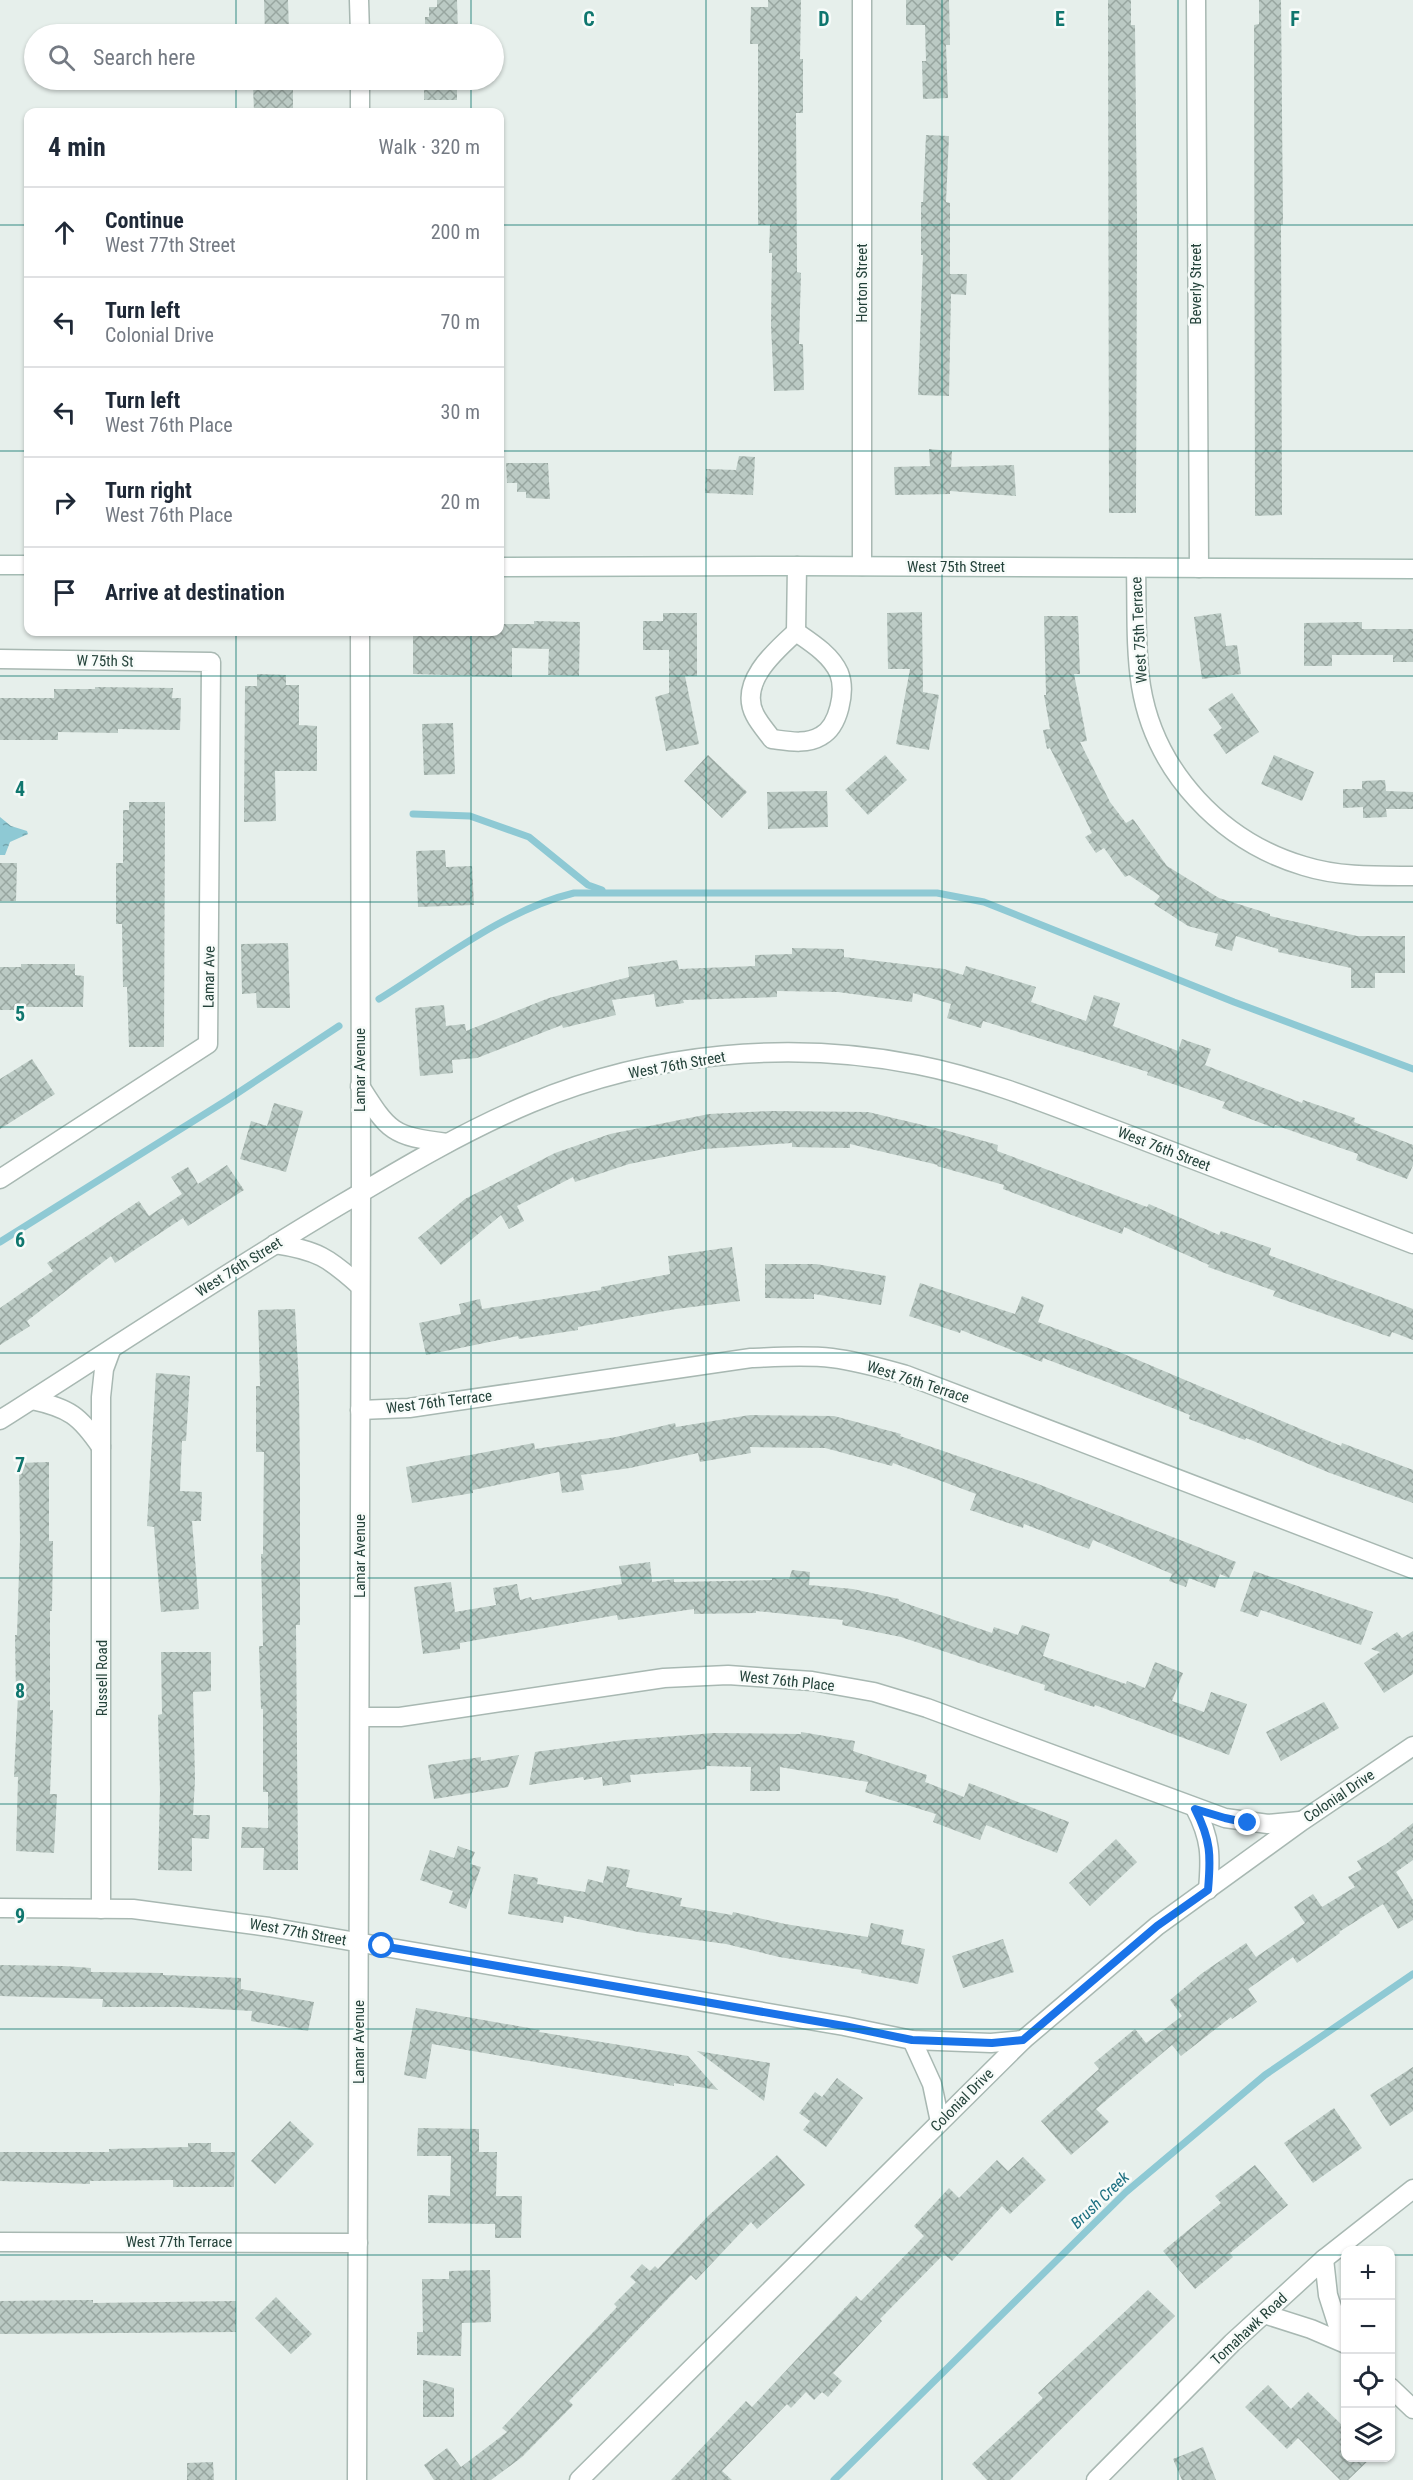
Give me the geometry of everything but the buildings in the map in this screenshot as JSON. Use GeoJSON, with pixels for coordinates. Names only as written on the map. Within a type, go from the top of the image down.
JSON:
{"type":"FeatureCollection","features":[{"type":"Feature","properties":{"kind":"street"},"geometry":{"type":"LineString","coordinates":[[360,0],[360,24]]}},
{"type":"Feature","properties":{"kind":"street","name":"Horton Street"},"geometry":{"type":"LineString","coordinates":[[862,0],[862,566]]}},
{"type":"Feature","properties":{"kind":"street","name":"Beverly Street"},"geometry":{"type":"LineString","coordinates":[[1196,0],[1199,568]]}},
{"type":"Feature","properties":{"kind":"street"},"geometry":{"type":"LineString","coordinates":[[360,90],[360,108]]}},
{"type":"Feature","properties":{"kind":"street"},"geometry":{"type":"LineString","coordinates":[[0,565],[24,565]]}},
{"type":"Feature","properties":{"kind":"street"},"geometry":{"type":"LineString","coordinates":[[796,632],[820,649],[838,673],[843,693],[837,718],[822,736],[796,743],[772,739],[754,713],[751,687],[768,658],[796,632],[797,566]]}},
{"type":"Feature","properties":{"kind":"street","name":"West 75th Street"},"geometry":{"type":"LineString","coordinates":[[504,567],[1413,568]]}},
{"type":"Feature","properties":{"kind":"street","name":"West 75th Terrace"},"geometry":{"type":"LineString","coordinates":[[1136,568],[1137,649],[1142,688],[1149,716],[1169,761],[1197,801],[1217,820],[1251,844],[1297,864],[1363,876],[1413,876]]}},
{"type":"Feature","properties":{"kind":"street","name":"Lamar Avenue"},"geometry":{"type":"LineString","coordinates":[[357,2480],[361,1193],[360,636]]}},
{"type":"Feature","properties":{"kind":"street","name":"W 75th St"},"geometry":{"type":"LineString","coordinates":[[0,659],[211,662]]}},
{"type":"Feature","properties":{"kind":"street","name":"Lamar Ave"},"geometry":{"type":"LineString","coordinates":[[0,1179],[208,1044],[211,662]]}},
{"type":"Feature","properties":{"kind":"street","name":"West 76th Street"},"geometry":{"type":"LineString","coordinates":[[0,1420],[236,1267],[447,1143],[533,1102],[580,1084],[663,1064],[744,1053],[792,1052],[867,1056],[922,1066],[1005,1088],[1413,1244]]}},
{"type":"Feature","properties":{"kind":"street"},"geometry":{"type":"LineString","coordinates":[[360,1086],[381,1120],[395,1131],[413,1139],[447,1143]]}},
{"type":"Feature","properties":{"kind":"street"},"geometry":{"type":"LineString","coordinates":[[275,1244],[304,1248],[326,1258],[360,1286]]}},
{"type":"Feature","properties":{"kind":"street","name":"Russell Road"},"geometry":{"type":"LineString","coordinates":[[101,1910],[102,1388],[104,1369],[111,1350]]}},
{"type":"Feature","properties":{"kind":"street","name":"West 76th Terrace"},"geometry":{"type":"LineString","coordinates":[[360,1410],[409,1408],[751,1358],[809,1356],[831,1358],[862,1363],[906,1375],[1413,1569]]}},
{"type":"Feature","properties":{"kind":"street"},"geometry":{"type":"LineString","coordinates":[[32,1400],[58,1405],[75,1415],[87,1426],[101,1448]]}},
{"type":"Feature","properties":{"kind":"street","name":"West 76th Place"},"geometry":{"type":"LineString","coordinates":[[360,1717],[400,1717],[664,1678],[728,1675],[812,1681],[874,1692],[927,1708],[1195,1809],[1225,1818],[1268,1824],[1302,1821]]}},
{"type":"Feature","properties":{"kind":"street","name":"Colonial Drive"},"geometry":{"type":"LineString","coordinates":[[579,2480],[1023,2040],[1157,1926],[1302,1821],[1413,1746]]}},
{"type":"Feature","properties":{"kind":"street"},"geometry":{"type":"LineString","coordinates":[[1195,1809],[1210,1847],[1208,1890]]}},
{"type":"Feature","properties":{"kind":"street","name":"West 77th Street"},"geometry":{"type":"LineString","coordinates":[[0,1908],[133,1910],[190,1915],[844,2026],[912,2040],[992,2043],[1023,2040]]}},
{"type":"Feature","properties":{"kind":"street"},"geometry":{"type":"LineString","coordinates":[[912,2040],[932,2084],[940,2122]]}},
{"type":"Feature","properties":{"kind":"street","name":"Tomahawk Road"},"geometry":{"type":"LineString","coordinates":[[1102,2477],[1264,2314],[1324,2259],[1413,2189]]}},
{"type":"Feature","properties":{"kind":"street","name":"West 77th Terrace"},"geometry":{"type":"LineString","coordinates":[[0,2242],[358,2242]]}},
{"type":"Feature","properties":{"kind":"street"},"geometry":{"type":"LineString","coordinates":[[1324,2259],[1328,2295],[1341,2334]]}},
{"type":"Feature","properties":{"kind":"street"},"geometry":{"type":"LineString","coordinates":[[1264,2314],[1341,2342]]}},
{"type":"Feature","properties":{"kind":"street"},"geometry":{"type":"LineString","coordinates":[[1395,2392],[1413,2409]]}},
{"type":"Feature","properties":{"kind":"water"},"geometry":{"type":"Polygon","coordinates":[[[0,817],[11,826],[27,831],[28,834],[10,842],[5,855],[0,855],[0,817]]]}},
{"type":"Feature","properties":{"kind":"waterway"},"geometry":{"type":"LineString","coordinates":[[413,814],[470,816],[529,837],[588,885],[602,890]]}},
{"type":"Feature","properties":{"kind":"waterway"},"geometry":{"type":"LineString","coordinates":[[379,999],[498,924],[523,911],[574,893],[937,893],[984,902],[1234,1002],[1413,1069]]}},
{"type":"Feature","properties":{"kind":"waterway"},"geometry":{"type":"LineString","coordinates":[[0,1242],[227,1100],[339,1026]]}},
{"type":"Feature","properties":{"kind":"waterway","name":"Brush Creek"},"geometry":{"type":"LineString","coordinates":[[834,2480],[1126,2192],[1265,2075],[1413,1974]]}},
{"type":"Feature","properties":{"kind":"route"},"geometry":{"type":"LineString","coordinates":[[382,1946],[844,2026],[912,2040],[958,2043],[1023,2040],[1157,1926],[1208,1890],[1210,1847],[1208,1836],[1195,1809],[1248,1823]]}}]}
